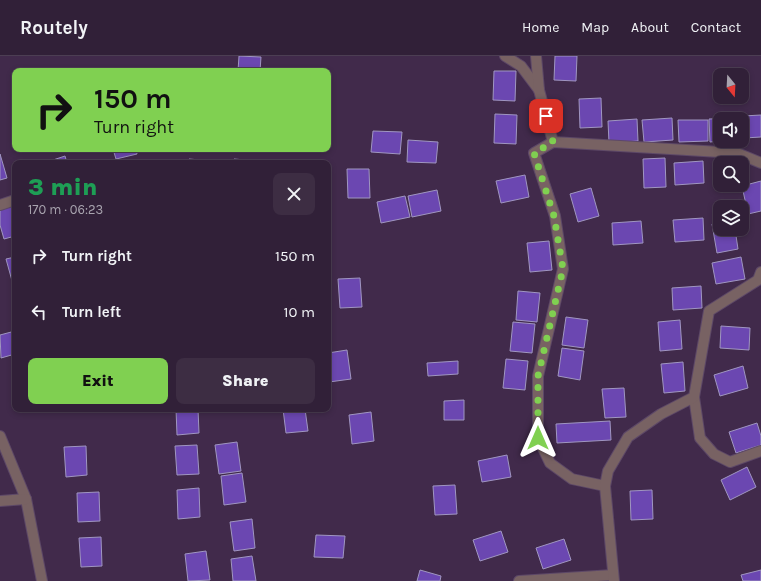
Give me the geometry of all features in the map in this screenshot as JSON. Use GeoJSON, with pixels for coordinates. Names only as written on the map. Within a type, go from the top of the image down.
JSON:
{"type":"FeatureCollection","features":[{"type":"Feature","properties":{"kind":"street"},"geometry":{"type":"LineString","coordinates":[[505,56],[521,66],[539,90]]}},
{"type":"Feature","properties":{"kind":"street"},"geometry":{"type":"LineString","coordinates":[[536,56],[539,90],[553,142]]}},
{"type":"Feature","properties":{"kind":"street"},"geometry":{"type":"LineString","coordinates":[[605,486],[572,479],[550,463],[538,438],[538,376],[563,269],[554,216],[534,153],[553,142],[737,153],[761,163]]}},
{"type":"Feature","properties":{"kind":"street"},"geometry":{"type":"LineString","coordinates":[[0,205],[12,201]]}},
{"type":"Feature","properties":{"kind":"street"},"geometry":{"type":"LineString","coordinates":[[761,272],[758,280],[708,311],[694,397],[700,438],[714,454],[730,462],[761,451]]}},
{"type":"Feature","properties":{"kind":"street"},"geometry":{"type":"LineString","coordinates":[[519,581],[613,578],[605,486],[608,471],[628,436],[661,414],[694,397]]}},
{"type":"Feature","properties":{"kind":"street"},"geometry":{"type":"LineString","coordinates":[[0,436],[26,499],[42,581]]}},
{"type":"Feature","properties":{"kind":"street"},"geometry":{"type":"LineString","coordinates":[[0,501],[26,499]]}},
{"type":"Feature","properties":{"kind":"building"},"geometry":{"type":"Polygon","coordinates":[[[239,56],[261,57],[260,68],[238,68],[239,56]]]}},
{"type":"Feature","properties":{"kind":"building"},"geometry":{"type":"Polygon","coordinates":[[[555,56],[577,56],[576,81],[554,80],[555,56]]]}},
{"type":"Feature","properties":{"kind":"building"},"geometry":{"type":"Polygon","coordinates":[[[494,71],[516,71],[515,101],[493,100],[494,71]]]}},
{"type":"Feature","properties":{"kind":"building"},"geometry":{"type":"Polygon","coordinates":[[[601,98],[602,127],[580,128],[579,99],[601,98]]]}},
{"type":"Feature","properties":{"kind":"building"},"geometry":{"type":"Polygon","coordinates":[[[495,114],[517,115],[516,144],[494,143],[495,114]]]}},
{"type":"Feature","properties":{"kind":"building"},"geometry":{"type":"Polygon","coordinates":[[[761,115],[761,137],[749,138],[749,116],[761,115]]]}},
{"type":"Feature","properties":{"kind":"building"},"geometry":{"type":"Polygon","coordinates":[[[672,118],[673,140],[644,142],[642,120],[672,118]]]}},
{"type":"Feature","properties":{"kind":"building"},"geometry":{"type":"Polygon","coordinates":[[[637,119],[638,141],[609,143],[608,121],[637,119]]]}},
{"type":"Feature","properties":{"kind":"building"},"geometry":{"type":"Polygon","coordinates":[[[709,119],[713,119],[713,142],[710,142],[709,119]]]}},
{"type":"Feature","properties":{"kind":"building"},"geometry":{"type":"Polygon","coordinates":[[[678,120],[708,120],[708,141],[679,142],[678,120]]]}},
{"type":"Feature","properties":{"kind":"building"},"geometry":{"type":"Polygon","coordinates":[[[373,131],[402,132],[400,154],[371,152],[373,131]]]}},
{"type":"Feature","properties":{"kind":"building"},"geometry":{"type":"Polygon","coordinates":[[[408,140],[438,142],[436,163],[407,162],[408,140]]]}},
{"type":"Feature","properties":{"kind":"building"},"geometry":{"type":"Polygon","coordinates":[[[114,152],[137,152],[137,154],[116,159],[114,152]]]}},
{"type":"Feature","properties":{"kind":"building"},"geometry":{"type":"Polygon","coordinates":[[[0,154],[7,178],[0,180],[0,154]]]}},
{"type":"Feature","properties":{"kind":"building"},"geometry":{"type":"Polygon","coordinates":[[[65,156],[66,160],[53,160],[65,156]]]}},
{"type":"Feature","properties":{"kind":"building"},"geometry":{"type":"Polygon","coordinates":[[[665,158],[666,187],[644,188],[643,159],[665,158]]]}},
{"type":"Feature","properties":{"kind":"building"},"geometry":{"type":"Polygon","coordinates":[[[703,161],[704,183],[675,185],[674,163],[703,161]]]}},
{"type":"Feature","properties":{"kind":"building"},"geometry":{"type":"Polygon","coordinates":[[[347,169],[369,169],[370,198],[348,198],[347,169]]]}},
{"type":"Feature","properties":{"kind":"building"},"geometry":{"type":"Polygon","coordinates":[[[525,175],[529,197],[501,203],[496,181],[525,175]]]}},
{"type":"Feature","properties":{"kind":"building"},"geometry":{"type":"Polygon","coordinates":[[[761,181],[761,211],[749,214],[749,200],[745,200],[743,192],[749,192],[749,184],[761,181]]]}},
{"type":"Feature","properties":{"kind":"building"},"geometry":{"type":"Polygon","coordinates":[[[591,188],[599,216],[578,222],[570,194],[591,188]]]}},
{"type":"Feature","properties":{"kind":"building"},"geometry":{"type":"Polygon","coordinates":[[[437,190],[441,211],[412,217],[408,196],[437,190]]]}},
{"type":"Feature","properties":{"kind":"building"},"geometry":{"type":"Polygon","coordinates":[[[405,196],[410,217],[381,223],[377,202],[405,196]]]}},
{"type":"Feature","properties":{"kind":"building"},"geometry":{"type":"Polygon","coordinates":[[[12,206],[12,237],[4,239],[0,225],[0,210],[12,206]]]}},
{"type":"Feature","properties":{"kind":"building"},"geometry":{"type":"Polygon","coordinates":[[[703,218],[704,240],[675,242],[673,220],[703,218]]]}},
{"type":"Feature","properties":{"kind":"building"},"geometry":{"type":"Polygon","coordinates":[[[641,221],[643,243],[613,245],[612,223],[641,221]]]}},
{"type":"Feature","properties":{"kind":"building"},"geometry":{"type":"Polygon","coordinates":[[[714,236],[736,236],[738,249],[717,253],[714,236]]]}},
{"type":"Feature","properties":{"kind":"building"},"geometry":{"type":"Polygon","coordinates":[[[549,241],[552,270],[530,272],[527,243],[549,241]]]}},
{"type":"Feature","properties":{"kind":"building"},"geometry":{"type":"Polygon","coordinates":[[[741,257],[745,279],[716,284],[712,263],[741,257]]]}},
{"type":"Feature","properties":{"kind":"building"},"geometry":{"type":"Polygon","coordinates":[[[12,258],[12,281],[6,259],[12,258]]]}},
{"type":"Feature","properties":{"kind":"building"},"geometry":{"type":"Polygon","coordinates":[[[360,278],[362,307],[340,308],[338,279],[360,278]]]}},
{"type":"Feature","properties":{"kind":"building"},"geometry":{"type":"Polygon","coordinates":[[[701,286],[702,308],[673,310],[672,288],[701,286]]]}},
{"type":"Feature","properties":{"kind":"building"},"geometry":{"type":"Polygon","coordinates":[[[518,291],[540,293],[537,322],[516,320],[518,291]]]}},
{"type":"Feature","properties":{"kind":"building"},"geometry":{"type":"Polygon","coordinates":[[[566,317],[588,320],[584,348],[562,345],[566,317]]]}},
{"type":"Feature","properties":{"kind":"building"},"geometry":{"type":"Polygon","coordinates":[[[680,320],[682,349],[660,351],[658,322],[680,320]]]}},
{"type":"Feature","properties":{"kind":"building"},"geometry":{"type":"Polygon","coordinates":[[[513,322],[535,324],[532,353],[510,351],[513,322]]]}},
{"type":"Feature","properties":{"kind":"building"},"geometry":{"type":"Polygon","coordinates":[[[721,326],[750,328],[749,350],[720,348],[721,326]]]}},
{"type":"Feature","properties":{"kind":"building"},"geometry":{"type":"Polygon","coordinates":[[[12,332],[12,355],[1,358],[0,335],[12,332]]]}},
{"type":"Feature","properties":{"kind":"building"},"geometry":{"type":"Polygon","coordinates":[[[562,348],[584,351],[580,380],[558,376],[562,348]]]}},
{"type":"Feature","properties":{"kind":"building"},"geometry":{"type":"Polygon","coordinates":[[[347,350],[351,379],[331,382],[331,353],[347,350]]]}},
{"type":"Feature","properties":{"kind":"building"},"geometry":{"type":"Polygon","coordinates":[[[506,359],[528,361],[525,390],[503,388],[506,359]]]}},
{"type":"Feature","properties":{"kind":"building"},"geometry":{"type":"Polygon","coordinates":[[[458,361],[458,374],[428,376],[427,363],[458,361]]]}},
{"type":"Feature","properties":{"kind":"building"},"geometry":{"type":"Polygon","coordinates":[[[683,362],[685,391],[664,393],[661,364],[683,362]]]}},
{"type":"Feature","properties":{"kind":"building"},"geometry":{"type":"Polygon","coordinates":[[[743,366],[748,388],[720,396],[714,375],[743,366]]]}},
{"type":"Feature","properties":{"kind":"building"},"geometry":{"type":"Polygon","coordinates":[[[624,388],[626,417],[605,418],[602,389],[624,388]]]}},
{"type":"Feature","properties":{"kind":"building"},"geometry":{"type":"Polygon","coordinates":[[[464,400],[464,420],[444,420],[444,401],[464,400]]]}},
{"type":"Feature","properties":{"kind":"building"},"geometry":{"type":"Polygon","coordinates":[[[176,412],[198,412],[199,433],[177,435],[176,412]]]}},
{"type":"Feature","properties":{"kind":"building"},"geometry":{"type":"Polygon","coordinates":[[[283,412],[305,412],[308,431],[286,433],[283,412]]]}},
{"type":"Feature","properties":{"kind":"building"},"geometry":{"type":"Polygon","coordinates":[[[371,412],[374,441],[352,444],[349,415],[371,412]]]}},
{"type":"Feature","properties":{"kind":"building"},"geometry":{"type":"Polygon","coordinates":[[[610,421],[611,440],[557,443],[556,424],[610,421]]]}},
{"type":"Feature","properties":{"kind":"building"},"geometry":{"type":"Polygon","coordinates":[[[757,423],[761,436],[761,445],[736,453],[729,432],[757,423]]]}},
{"type":"Feature","properties":{"kind":"building"},"geometry":{"type":"Polygon","coordinates":[[[237,442],[241,471],[219,474],[215,445],[237,442]]]}},
{"type":"Feature","properties":{"kind":"building"},"geometry":{"type":"Polygon","coordinates":[[[197,445],[199,474],[177,475],[175,446],[197,445]]]}},
{"type":"Feature","properties":{"kind":"building"},"geometry":{"type":"Polygon","coordinates":[[[86,446],[87,475],[66,477],[64,447],[86,446]]]}},
{"type":"Feature","properties":{"kind":"building"},"geometry":{"type":"Polygon","coordinates":[[[507,455],[511,477],[482,482],[478,461],[507,455]]]}},
{"type":"Feature","properties":{"kind":"building"},"geometry":{"type":"Polygon","coordinates":[[[747,467],[756,487],[730,500],[721,480],[747,467]]]}},
{"type":"Feature","properties":{"kind":"building"},"geometry":{"type":"Polygon","coordinates":[[[242,473],[246,502],[224,505],[221,476],[242,473]]]}},
{"type":"Feature","properties":{"kind":"building"},"geometry":{"type":"Polygon","coordinates":[[[455,485],[457,514],[435,515],[433,486],[455,485]]]}},
{"type":"Feature","properties":{"kind":"building"},"geometry":{"type":"Polygon","coordinates":[[[199,488],[200,517],[178,519],[177,490],[199,488]]]}},
{"type":"Feature","properties":{"kind":"building"},"geometry":{"type":"Polygon","coordinates":[[[652,490],[653,519],[631,520],[630,491],[652,490]]]}},
{"type":"Feature","properties":{"kind":"building"},"geometry":{"type":"Polygon","coordinates":[[[99,492],[100,521],[78,522],[77,493],[99,492]]]}},
{"type":"Feature","properties":{"kind":"building"},"geometry":{"type":"Polygon","coordinates":[[[252,519],[255,548],[234,551],[230,522],[252,519]]]}},
{"type":"Feature","properties":{"kind":"building"},"geometry":{"type":"Polygon","coordinates":[[[501,531],[508,552],[480,561],[473,540],[501,531]]]}},
{"type":"Feature","properties":{"kind":"building"},"geometry":{"type":"Polygon","coordinates":[[[316,535],[345,536],[343,558],[314,557],[316,535]]]}},
{"type":"Feature","properties":{"kind":"building"},"geometry":{"type":"Polygon","coordinates":[[[101,537],[102,566],[81,567],[79,538],[101,537]]]}},
{"type":"Feature","properties":{"kind":"building"},"geometry":{"type":"Polygon","coordinates":[[[564,539],[571,560],[543,569],[536,548],[564,539]]]}},
{"type":"Feature","properties":{"kind":"building"},"geometry":{"type":"Polygon","coordinates":[[[206,551],[210,580],[188,581],[185,554],[206,551]]]}},
{"type":"Feature","properties":{"kind":"building"},"geometry":{"type":"Polygon","coordinates":[[[252,556],[256,581],[233,581],[231,559],[252,556]]]}},
{"type":"Feature","properties":{"kind":"building"},"geometry":{"type":"Polygon","coordinates":[[[420,570],[441,576],[440,581],[417,581],[420,570]]]}},
{"type":"Feature","properties":{"kind":"building"},"geometry":{"type":"Polygon","coordinates":[[[761,570],[761,581],[743,581],[741,575],[761,570]]]}},
{"type":"Feature","properties":{"kind":"route"},"geometry":{"type":"LineString","coordinates":[[538,438],[538,376],[563,269],[554,216],[534,153],[553,142],[546,116]]}}]}
